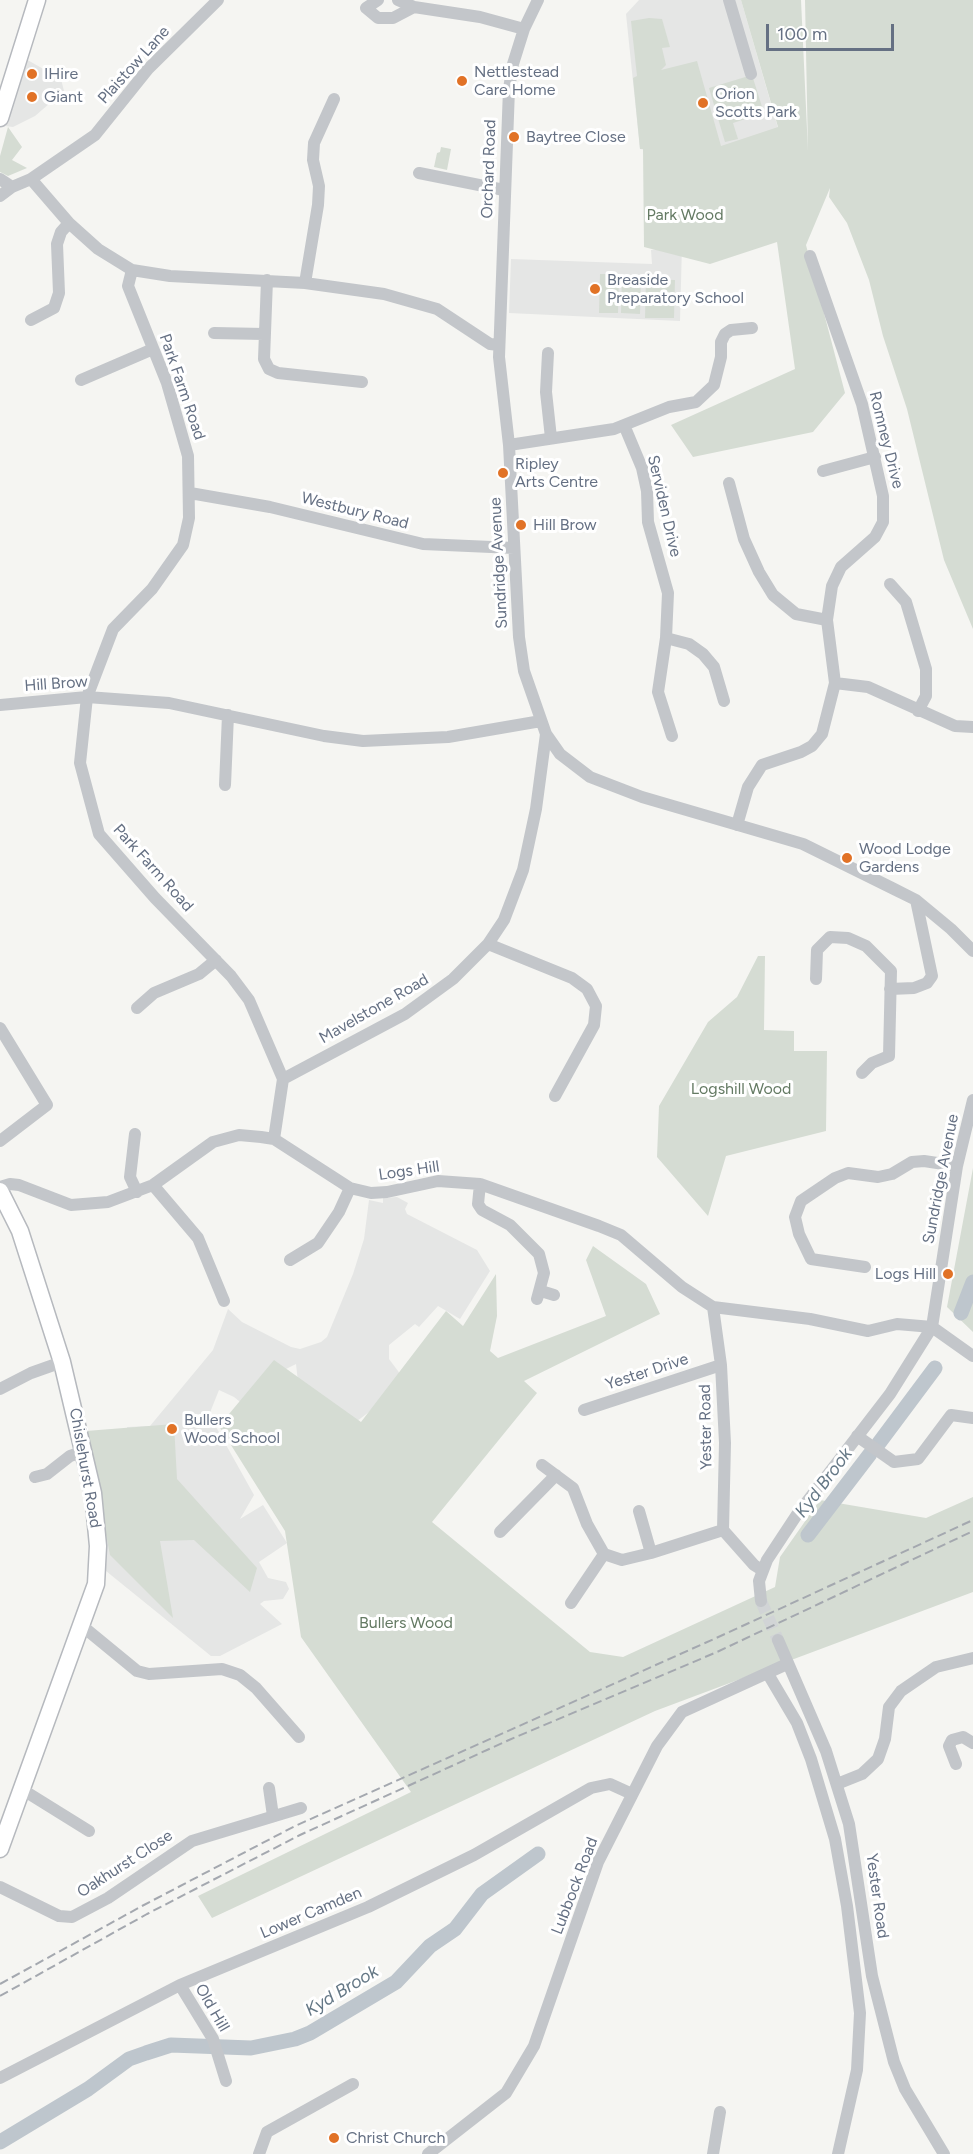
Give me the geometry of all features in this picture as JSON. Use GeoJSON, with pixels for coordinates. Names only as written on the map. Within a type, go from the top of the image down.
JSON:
{"type":"FeatureCollection","features":[{"type":"Feature","properties":{"kind":"main road"},"geometry":{"type":"LineString","coordinates":[[0,118],[2,99],[37,0]]}},
{"type":"Feature","properties":{"kind":"main road","name":"Chislehurst Road"},"geometry":{"type":"LineString","coordinates":[[0,1189],[20,1231],[63,1362],[85,1451],[99,1546],[96,1584],[0,1849]]}},
{"type":"Feature","properties":{"kind":"street","name":"Plaistow Lane"},"geometry":{"type":"LineString","coordinates":[[0,179],[4,191],[31,179],[95,135],[148,69],[218,0]]}},
{"type":"Feature","properties":{"kind":"street"},"geometry":{"type":"LineString","coordinates":[[378,0],[366,8],[378,18],[393,18],[414,7]]}},
{"type":"Feature","properties":{"kind":"street"},"geometry":{"type":"LineString","coordinates":[[399,0],[414,7],[480,17],[524,30]]}},
{"type":"Feature","properties":{"kind":"street","name":"Orchard Road"},"geometry":{"type":"LineString","coordinates":[[499,345],[509,89],[513,64],[524,30],[538,0]]}},
{"type":"Feature","properties":{"kind":"street"},"geometry":{"type":"LineString","coordinates":[[729,0],[751,74]]}},
{"type":"Feature","properties":{"kind":"street"},"geometry":{"type":"LineString","coordinates":[[305,283],[319,186],[313,160],[314,143],[334,99]]}},
{"type":"Feature","properties":{"kind":"street"},"geometry":{"type":"LineString","coordinates":[[419,173],[504,190]]}},
{"type":"Feature","properties":{"kind":"street"},"geometry":{"type":"LineString","coordinates":[[31,179],[69,222],[108,257],[132,270],[170,276],[305,283],[414,301],[437,309],[489,344],[499,345]]}},
{"type":"Feature","properties":{"kind":"street"},"geometry":{"type":"LineString","coordinates":[[31,320],[54,308],[59,293],[57,244],[61,232],[69,222]]}},
{"type":"Feature","properties":{"kind":"street","name":"Romney Drive"},"geometry":{"type":"LineString","coordinates":[[737,825],[748,787],[762,765],[801,752],[812,746],[822,734],[835,683],[827,620],[832,586],[841,567],[874,537],[883,522],[885,508],[862,404],[810,256]]}},
{"type":"Feature","properties":{"kind":"street","name":"Park Farm Road"},"geometry":{"type":"LineString","coordinates":[[132,270],[128,286],[167,383],[185,446],[190,493],[189,518],[183,545],[152,589],[113,629],[87,697],[80,763],[99,834],[155,898],[216,960],[249,1000],[283,1079]]}},
{"type":"Feature","properties":{"kind":"street"},"geometry":{"type":"LineString","coordinates":[[267,280],[264,359],[269,369],[278,373],[362,382]]}},
{"type":"Feature","properties":{"kind":"street"},"geometry":{"type":"LineString","coordinates":[[509,445],[614,429],[669,407],[696,402],[714,385],[721,357],[721,342],[725,334],[731,330],[752,328]]}},
{"type":"Feature","properties":{"kind":"street"},"geometry":{"type":"LineString","coordinates":[[214,333],[264,334]]}},
{"type":"Feature","properties":{"kind":"street","name":"Sundridge Avenue"},"geometry":{"type":"LineString","coordinates":[[499,345],[509,445],[519,637],[524,671],[546,734],[560,754],[590,777],[627,792],[803,844],[916,900],[973,951]]}},
{"type":"Feature","properties":{"kind":"street"},"geometry":{"type":"LineString","coordinates":[[81,380],[153,350]]}},
{"type":"Feature","properties":{"kind":"street"},"geometry":{"type":"LineString","coordinates":[[548,353],[546,392],[551,438]]}},
{"type":"Feature","properties":{"kind":"street","name":"Serviden Drive"},"geometry":{"type":"LineString","coordinates":[[624,425],[642,468],[647,491],[648,522],[668,593],[666,639],[658,692],[672,736]]}},
{"type":"Feature","properties":{"kind":"street"},"geometry":{"type":"LineString","coordinates":[[823,471],[875,457]]}},
{"type":"Feature","properties":{"kind":"street"},"geometry":{"type":"LineString","coordinates":[[729,483],[744,539],[759,572],[773,595],[796,614],[827,620]]}},
{"type":"Feature","properties":{"kind":"street","name":"Westbury Road"},"geometry":{"type":"LineString","coordinates":[[190,493],[270,507],[423,544],[514,548]]}},
{"type":"Feature","properties":{"kind":"street"},"geometry":{"type":"LineString","coordinates":[[890,584],[906,602],[926,669],[926,696],[918,711]]}},
{"type":"Feature","properties":{"kind":"street"},"geometry":{"type":"LineString","coordinates":[[666,639],[689,644],[703,654],[714,667],[724,702]]}},
{"type":"Feature","properties":{"kind":"street"},"geometry":{"type":"LineString","coordinates":[[835,683],[868,687],[955,726],[973,727]]}},
{"type":"Feature","properties":{"kind":"street","name":"Hill Brow"},"geometry":{"type":"LineString","coordinates":[[0,705],[87,697],[169,703],[324,736],[363,741],[448,737],[541,721]]}},
{"type":"Feature","properties":{"kind":"street"},"geometry":{"type":"LineString","coordinates":[[225,785],[228,715]]}},
{"type":"Feature","properties":{"kind":"street","name":"Mavelstone Road"},"geometry":{"type":"LineString","coordinates":[[283,1079],[405,1014],[453,979],[488,944],[504,920],[523,870],[536,809],[546,734]]}},
{"type":"Feature","properties":{"kind":"street"},"geometry":{"type":"LineString","coordinates":[[542,758],[560,754]]}},
{"type":"Feature","properties":{"kind":"street"},"geometry":{"type":"LineString","coordinates":[[890,989],[914,988],[927,983],[932,976],[916,900]]}},
{"type":"Feature","properties":{"kind":"street"},"geometry":{"type":"LineString","coordinates":[[816,979],[817,950],[830,938],[848,938],[866,946],[891,971],[889,1056],[872,1063],[862,1073]]}},
{"type":"Feature","properties":{"kind":"street"},"geometry":{"type":"LineString","coordinates":[[488,944],[572,978],[587,989],[596,1006],[594,1025],[555,1096]]}},
{"type":"Feature","properties":{"kind":"street"},"geometry":{"type":"LineString","coordinates":[[137,1008],[154,993],[199,974],[216,960]]}},
{"type":"Feature","properties":{"kind":"street"},"geometry":{"type":"LineString","coordinates":[[0,1028],[47,1105],[0,1141]]}},
{"type":"Feature","properties":{"kind":"street"},"geometry":{"type":"LineString","coordinates":[[273,1139],[283,1079]]}},
{"type":"Feature","properties":{"kind":"street","name":"Sundridge Avenue"},"geometry":{"type":"LineString","coordinates":[[762,1570],[796,1516],[917,1356],[932,1327],[957,1166],[973,1100]]}},
{"type":"Feature","properties":{"kind":"street"},"geometry":{"type":"LineString","coordinates":[[135,1134],[130,1178],[137,1192]]}},
{"type":"Feature","properties":{"kind":"street","name":"Logs Hill"},"geometry":{"type":"LineString","coordinates":[[0,1189],[10,1184],[19,1185],[50,1199],[81,1206],[108,1202],[153,1185],[213,1142],[239,1136],[273,1139],[350,1188],[371,1193],[387,1192],[438,1181],[480,1184],[621,1235],[666,1275],[713,1307],[810,1319],[868,1331],[897,1324],[932,1327]]}},
{"type":"Feature","properties":{"kind":"street"},"geometry":{"type":"LineString","coordinates":[[134,1148],[148,1149]]}},
{"type":"Feature","properties":{"kind":"street"},"geometry":{"type":"LineString","coordinates":[[865,1267],[811,1259],[799,1234],[795,1217],[801,1201],[835,1178],[848,1173],[878,1177],[891,1174],[912,1162],[924,1161],[957,1166]]}},
{"type":"Feature","properties":{"kind":"street"},"geometry":{"type":"LineString","coordinates":[[480,1184],[478,1204],[482,1210],[510,1225],[539,1254],[544,1273],[539,1295],[554,1295]]}},
{"type":"Feature","properties":{"kind":"street"},"geometry":{"type":"LineString","coordinates":[[153,1185],[198,1238],[224,1301]]}},
{"type":"Feature","properties":{"kind":"street"},"geometry":{"type":"LineString","coordinates":[[290,1260],[318,1243],[339,1212],[350,1188]]}},
{"type":"Feature","properties":{"kind":"street","name":"Yester Road"},"geometry":{"type":"LineString","coordinates":[[713,1307],[721,1365],[725,1443],[723,1530]]}},
{"type":"Feature","properties":{"kind":"street"},"geometry":{"type":"LineString","coordinates":[[932,1327],[973,1356]]}},
{"type":"Feature","properties":{"kind":"street"},"geometry":{"type":"LineString","coordinates":[[0,1389],[31,1373],[63,1362]]}},
{"type":"Feature","properties":{"kind":"street","name":"Yester Drive"},"geometry":{"type":"LineString","coordinates":[[584,1410],[721,1365]]}},
{"type":"Feature","properties":{"kind":"street"},"geometry":{"type":"LineString","coordinates":[[857,1436],[894,1462],[918,1459],[951,1415],[973,1418]]}},
{"type":"Feature","properties":{"kind":"street"},"geometry":{"type":"LineString","coordinates":[[35,1477],[47,1474],[70,1456],[85,1451]]}},
{"type":"Feature","properties":{"kind":"street"},"geometry":{"type":"LineString","coordinates":[[542,1465],[573,1488],[587,1524],[604,1554],[622,1560],[723,1530],[754,1565],[762,1570],[759,1581],[761,1601]]}},
{"type":"Feature","properties":{"kind":"street"},"geometry":{"type":"LineString","coordinates":[[500,1532],[556,1475]]}},
{"type":"Feature","properties":{"kind":"street"},"geometry":{"type":"LineString","coordinates":[[639,1511],[651,1553]]}},
{"type":"Feature","properties":{"kind":"street"},"geometry":{"type":"LineString","coordinates":[[571,1603],[604,1554]]}},
{"type":"Feature","properties":{"kind":"street"},"geometry":{"type":"LineString","coordinates":[[81,1625],[137,1671],[151,1674],[222,1669],[240,1675],[256,1688],[299,1737]]}},
{"type":"Feature","properties":{"kind":"street","name":"Yester Road"},"geometry":{"type":"LineString","coordinates":[[778,1640],[826,1751],[849,1824],[872,1976],[887,2037],[905,2089],[944,2154]]}},
{"type":"Feature","properties":{"kind":"street"},"geometry":{"type":"LineString","coordinates":[[837,1784],[862,1774],[878,1759],[885,1739],[889,1707],[901,1691],[936,1667],[973,1658]]}},
{"type":"Feature","properties":{"kind":"street","name":"Lubbock Road"},"geometry":{"type":"LineString","coordinates":[[429,2154],[506,2092],[534,2046],[598,1862],[657,1746],[682,1712],[787,1664]]}},
{"type":"Feature","properties":{"kind":"street"},"geometry":{"type":"LineString","coordinates":[[768,1674],[797,1723],[811,1759],[835,1839],[847,1906],[860,2013],[857,2070],[838,2154]]}},
{"type":"Feature","properties":{"kind":"street"},"geometry":{"type":"LineString","coordinates":[[956,1764],[949,1746],[952,1740],[963,1737],[973,1743]]}},
{"type":"Feature","properties":{"kind":"street","name":"Lower Camden"},"geometry":{"type":"LineString","coordinates":[[0,2078],[180,1985],[368,1907],[474,1855],[591,1788],[610,1784],[632,1794]]}},
{"type":"Feature","properties":{"kind":"street"},"geometry":{"type":"LineString","coordinates":[[269,1788],[273,1816]]}},
{"type":"Feature","properties":{"kind":"street"},"geometry":{"type":"LineString","coordinates":[[23,1790],[89,1831]]}},
{"type":"Feature","properties":{"kind":"street","name":"Oakhurst Close"},"geometry":{"type":"LineString","coordinates":[[0,1887],[59,1916],[72,1917],[108,1898],[192,1841],[301,1808]]}},
{"type":"Feature","properties":{"kind":"street","name":"Old Hill"},"geometry":{"type":"LineString","coordinates":[[180,1985],[215,2045],[226,2081]]}},
{"type":"Feature","properties":{"kind":"street"},"geometry":{"type":"LineString","coordinates":[[258,2154],[267,2132],[353,2084]]}},
{"type":"Feature","properties":{"kind":"street"},"geometry":{"type":"LineString","coordinates":[[713,2154],[720,2112]]}},
{"type":"Feature","properties":{"kind":"shaded area","name":"Orion Scotts Park"},"geometry":{"type":"Polygon","coordinates":[[[639,0],[741,0],[778,128],[756,168],[640,149],[626,14],[639,0]]]}},
{"type":"Feature","properties":{"kind":"shaded area"},"geometry":{"type":"Polygon","coordinates":[[[24,58],[61,79],[64,91],[35,116],[13,127],[5,126],[24,58]]]}},
{"type":"Feature","properties":{"kind":"shaded area","name":"Breaside Preparatory School"},"geometry":{"type":"Polygon","coordinates":[[[682,245],[680,321],[509,313],[511,259],[652,264],[651,250],[682,245]]]}},
{"type":"Feature","properties":{"kind":"shaded area","name":"Bullers Wood School"},"geometry":{"type":"Polygon","coordinates":[[[397,1197],[408,1203],[405,1209],[407,1214],[477,1250],[490,1271],[460,1319],[438,1306],[419,1327],[415,1324],[389,1345],[389,1359],[407,1383],[344,1431],[298,1382],[296,1364],[286,1369],[255,1414],[234,1397],[219,1390],[211,1410],[211,1418],[254,1495],[240,1519],[263,1505],[287,1543],[259,1562],[268,1578],[286,1582],[289,1589],[283,1599],[264,1601],[260,1604],[282,1624],[220,1656],[211,1656],[106,1571],[104,1502],[127,1440],[127,1427],[150,1426],[213,1350],[228,1309],[242,1322],[291,1347],[300,1349],[321,1342],[327,1337],[353,1274],[364,1239],[369,1200],[383,1203],[383,1198],[397,1197]]]}},
{"type":"Feature","properties":{"kind":"green space","name":"Park Wood"},"geometry":{"type":"Polygon","coordinates":[[[741,0],[801,0],[808,151],[805,0],[973,0],[973,629],[944,560],[907,409],[883,336],[869,280],[847,223],[829,197],[830,188],[806,245],[845,393],[813,432],[693,457],[671,425],[795,369],[777,242],[710,264],[644,247],[643,149],[640,149],[633,78],[637,76],[631,21],[649,18],[662,19],[670,47],[662,48],[666,65],[661,70],[697,61],[721,146],[778,127],[741,0]]]}},
{"type":"Feature","properties":{"kind":"green space"},"geometry":{"type":"Polygon","coordinates":[[[752,75],[764,113],[733,123],[738,139],[725,142],[709,88],[752,75]]]}},
{"type":"Feature","properties":{"kind":"green space"},"geometry":{"type":"Polygon","coordinates":[[[8,127],[22,147],[12,160],[27,168],[8,176],[0,172],[0,156],[8,127]]]}},
{"type":"Feature","properties":{"kind":"green space"},"geometry":{"type":"Polygon","coordinates":[[[441,147],[451,149],[447,170],[434,167],[441,147]]]}},
{"type":"Feature","properties":{"kind":"green space"},"geometry":{"type":"Polygon","coordinates":[[[600,274],[619,274],[618,313],[599,313],[600,274]]]}},
{"type":"Feature","properties":{"kind":"green space"},"geometry":{"type":"Polygon","coordinates":[[[622,275],[641,275],[640,314],[621,313],[622,275]]]}},
{"type":"Feature","properties":{"kind":"green space"},"geometry":{"type":"Polygon","coordinates":[[[646,279],[675,280],[674,318],[645,318],[646,279]]]}},
{"type":"Feature","properties":{"kind":"green space","name":"Logshill Wood"},"geometry":{"type":"Polygon","coordinates":[[[758,956],[765,956],[764,1030],[794,1031],[794,1051],[827,1051],[826,1131],[726,1156],[708,1216],[657,1157],[659,1106],[708,1022],[737,997],[758,956]]]}},
{"type":"Feature","properties":{"kind":"green space"},"geometry":{"type":"Polygon","coordinates":[[[973,1168],[973,1332],[947,1307],[973,1168]]]}},
{"type":"Feature","properties":{"kind":"green space","name":"Bullers Wood"},"geometry":{"type":"Polygon","coordinates":[[[593,1246],[646,1284],[660,1314],[524,1381],[537,1393],[432,1522],[590,1652],[623,1657],[775,1587],[780,1557],[820,1500],[926,1518],[973,1497],[973,1592],[655,1711],[212,1918],[198,1896],[411,1792],[301,1637],[285,1531],[219,1426],[274,1360],[361,1422],[446,1311],[463,1326],[496,1274],[497,1316],[490,1351],[498,1358],[606,1316],[586,1260],[593,1246]]]}},
{"type":"Feature","properties":{"kind":"green space"},"geometry":{"type":"Polygon","coordinates":[[[174,1424],[177,1479],[257,1568],[250,1592],[194,1540],[160,1541],[173,1618],[110,1555],[86,1431],[174,1424]]]}},
{"type":"Feature","properties":{"kind":"waterway","name":"Kyd Brook"},"geometry":{"type":"LineString","coordinates":[[961,1313],[973,1282]]}},
{"type":"Feature","properties":{"kind":"waterway","name":"Kyd Brook"},"geometry":{"type":"LineString","coordinates":[[879,1443],[935,1368]]}},
{"type":"Feature","properties":{"kind":"waterway","name":"Kyd Brook"},"geometry":{"type":"LineString","coordinates":[[808,1535],[870,1454]]}},
{"type":"Feature","properties":{"kind":"waterway","name":"Kyd Brook"},"geometry":{"type":"LineString","coordinates":[[0,2142],[88,2089],[129,2059],[146,2053],[171,2045],[251,2048],[295,2039],[310,2033],[396,1982],[430,1946],[455,1929],[482,1894],[538,1854]]}},
{"type":"Feature","properties":{"kind":"tunnel"},"geometry":{"type":"LineString","coordinates":[[761,1601],[778,1640]]}},
{"type":"Feature","properties":{"kind":"railway"},"geometry":{"type":"LineString","coordinates":[[0,1984],[295,1826],[714,1639],[973,1520]]}},
{"type":"Feature","properties":{"kind":"railway"},"geometry":{"type":"LineString","coordinates":[[0,1996],[147,1914],[300,1835],[509,1740],[717,1652],[973,1531]]}},
{"type":"Feature","properties":{"kind":"place","name":"IHire"},"geometry":{"type":"Point","coordinates":[32,74]}},
{"type":"Feature","properties":{"kind":"place","name":"Nettlestead Care Home"},"geometry":{"type":"Point","coordinates":[462,81]}},
{"type":"Feature","properties":{"kind":"place","name":"Giant"},"geometry":{"type":"Point","coordinates":[32,97]}},
{"type":"Feature","properties":{"kind":"place","name":"Orion Scotts Park"},"geometry":{"type":"Point","coordinates":[703,103]}},
{"type":"Feature","properties":{"kind":"place","name":"Baytree Close"},"geometry":{"type":"Point","coordinates":[514,137]}},
{"type":"Feature","properties":{"kind":"place","name":"Breaside Preparatory School"},"geometry":{"type":"Point","coordinates":[595,289]}},
{"type":"Feature","properties":{"kind":"place","name":"Ripley Arts Centre"},"geometry":{"type":"Point","coordinates":[503,473]}},
{"type":"Feature","properties":{"kind":"place","name":"Hill Brow"},"geometry":{"type":"Point","coordinates":[521,525]}},
{"type":"Feature","properties":{"kind":"place","name":"Wood Lodge Gardens"},"geometry":{"type":"Point","coordinates":[847,858]}},
{"type":"Feature","properties":{"kind":"place","name":"Logs Hill"},"geometry":{"type":"Point","coordinates":[948,1274]}},
{"type":"Feature","properties":{"kind":"place","name":"Bullers Wood School"},"geometry":{"type":"Point","coordinates":[172,1429]}},
{"type":"Feature","properties":{"kind":"place","name":"Christ Church"},"geometry":{"type":"Point","coordinates":[334,2138]}}]}
